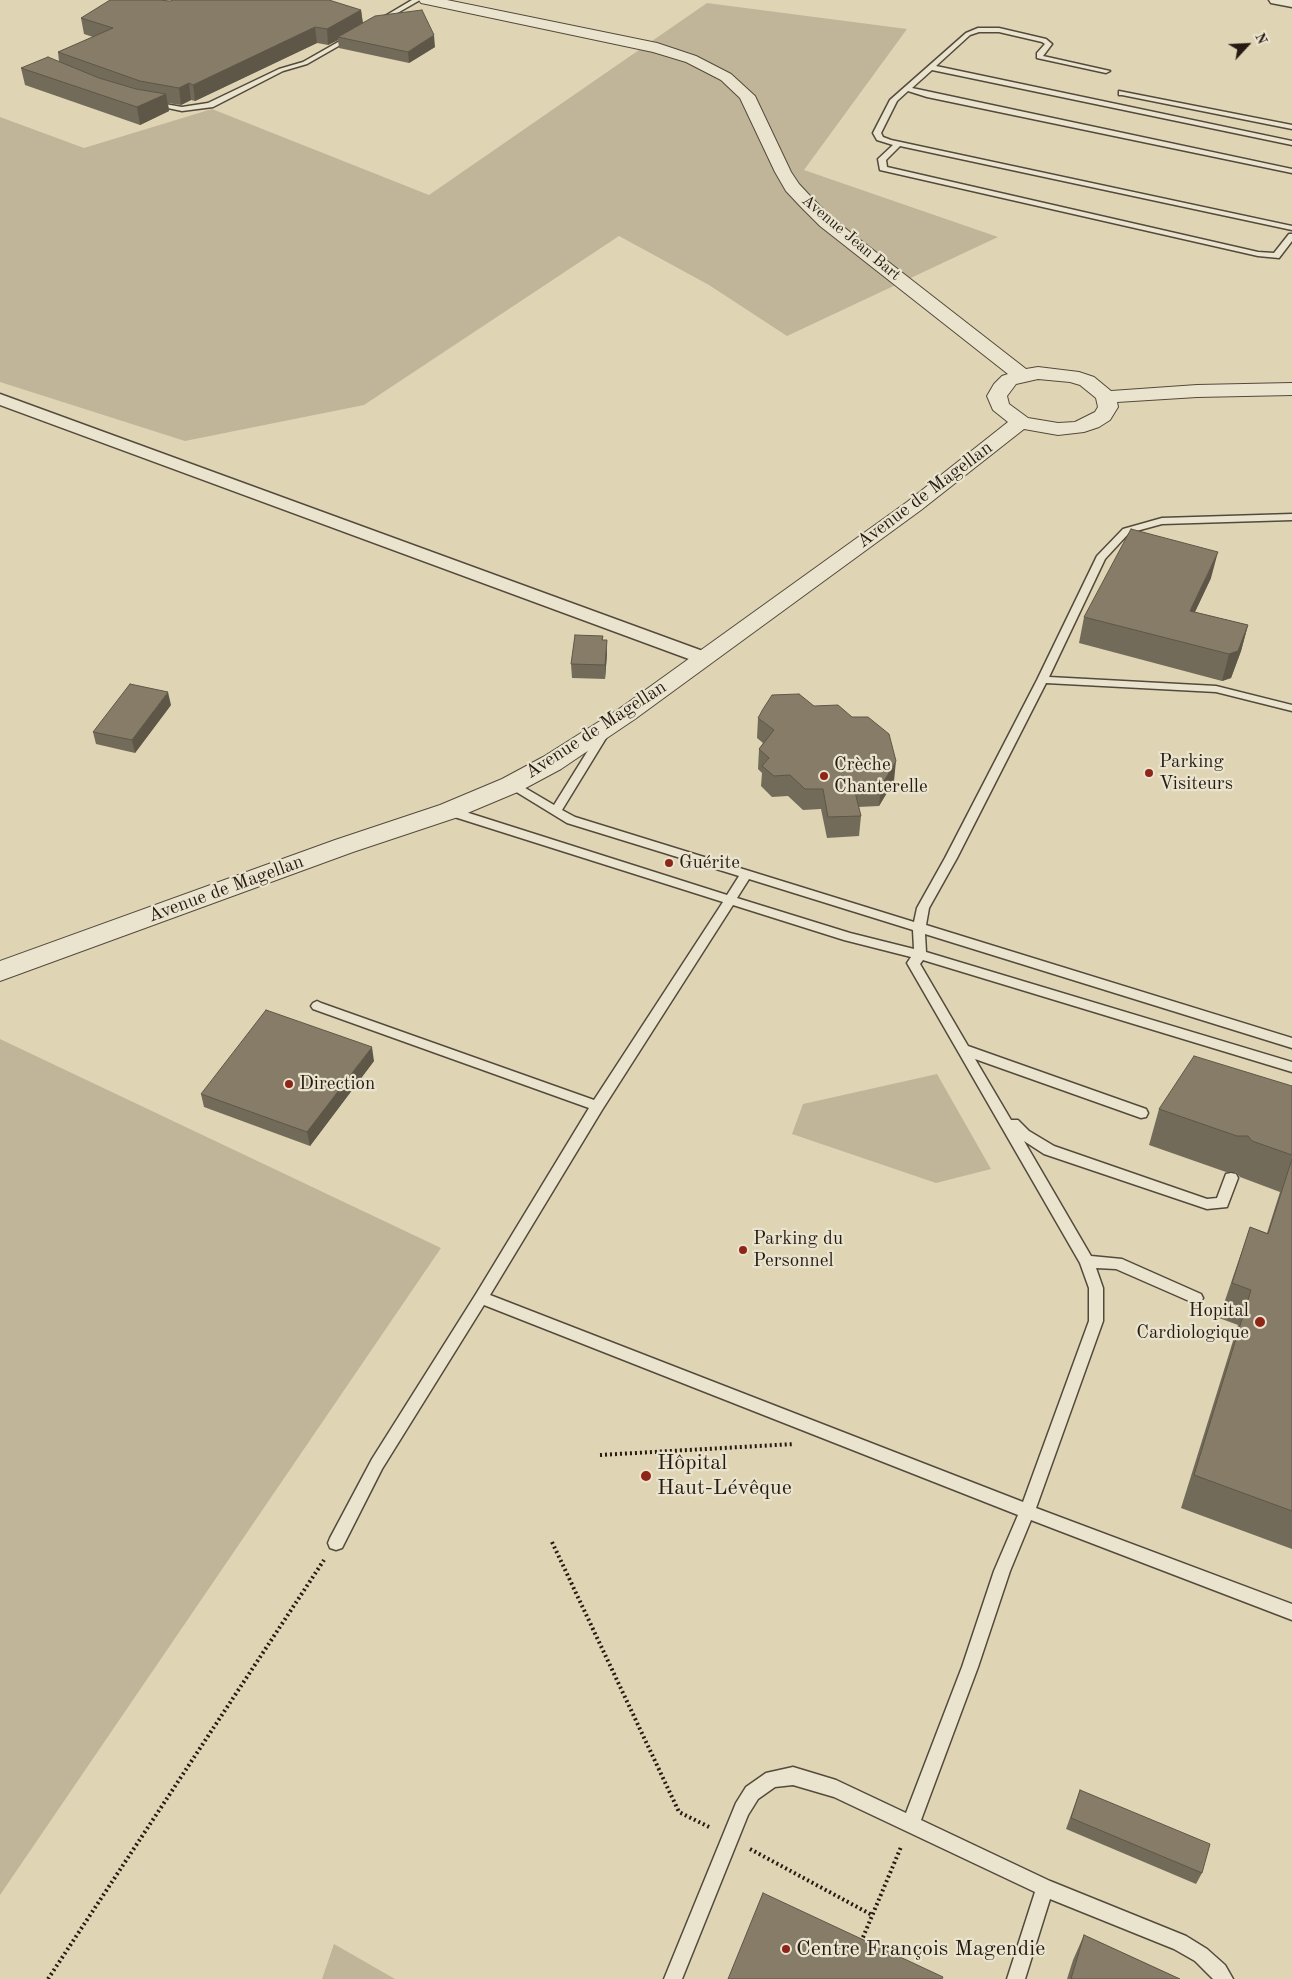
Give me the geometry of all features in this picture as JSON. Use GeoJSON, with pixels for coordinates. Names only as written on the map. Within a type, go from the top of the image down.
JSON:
{"type":"FeatureCollection","features":[{"type":"Feature","properties":{"kind":"street","name":"Avenue Jean Bart"},"geometry":{"type":"LineString","coordinates":[[426,0],[657,48],[692,59],[726,77],[747,96],[783,172],[792,187],[807,203],[826,222],[1022,375]]}},
{"type":"Feature","properties":{"kind":"street"},"geometry":{"type":"LineString","coordinates":[[1276,0],[1292,3]]}},
{"type":"Feature","properties":{"kind":"street"},"geometry":{"type":"LineString","coordinates":[[1055,373],[1087,381],[1099,389],[1106,397],[1108,407],[1103,416],[1092,424],[1077,428],[1058,429],[1038,427],[1021,422],[1008,414],[1000,406],[997,396],[1001,388],[1009,380],[1022,375],[1055,373]]}},
{"type":"Feature","properties":{"kind":"street"},"geometry":{"type":"LineString","coordinates":[[1106,397],[1197,391],[1292,389]]}},
{"type":"Feature","properties":{"kind":"street"},"geometry":{"type":"LineString","coordinates":[[0,399],[704,658]]}},
{"type":"Feature","properties":{"kind":"street","name":"Avenue de Magellan"},"geometry":{"type":"LineString","coordinates":[[0,971],[344,846],[449,810],[511,785],[552,763],[609,726],[914,506],[1021,422]]}},
{"type":"Feature","properties":{"kind":"lane"},"geometry":{"type":"LineString","coordinates":[[368,27],[417,0]]}},
{"type":"Feature","properties":{"kind":"lane"},"geometry":{"type":"LineString","coordinates":[[1106,71],[1039,57],[1040,53],[1049,44],[1044,40],[991,29],[978,30],[968,34],[894,100],[877,133],[880,138],[899,143],[1292,228]]}},
{"type":"Feature","properties":{"kind":"lane"},"geometry":{"type":"LineString","coordinates":[[142,102],[182,109],[210,104],[281,70],[305,63],[360,32]]}},
{"type":"Feature","properties":{"kind":"lane"},"geometry":{"type":"LineString","coordinates":[[931,67],[1292,143]]}},
{"type":"Feature","properties":{"kind":"lane"},"geometry":{"type":"LineString","coordinates":[[907,89],[927,95],[1292,171]]}},
{"type":"Feature","properties":{"kind":"lane"},"geometry":{"type":"LineString","coordinates":[[1122,93],[1292,127]]}},
{"type":"Feature","properties":{"kind":"lane"},"geometry":{"type":"LineString","coordinates":[[899,143],[882,159],[883,168],[1258,254],[1276,256],[1291,240]]}},
{"type":"Feature","properties":{"kind":"lane"},"geometry":{"type":"LineString","coordinates":[[911,1823],[970,1666],[1002,1571],[1027,1512],[1096,1322],[1096,1288],[1087,1262],[913,963],[920,955],[919,928],[923,908],[951,858],[1042,680],[1101,558],[1126,531],[1162,521],[1292,517]]}},
{"type":"Feature","properties":{"kind":"lane"},"geometry":{"type":"LineString","coordinates":[[1042,680],[1216,690],[1292,708]]}},
{"type":"Feature","properties":{"kind":"lane"},"geometry":{"type":"LineString","coordinates":[[556,811],[609,726]]}},
{"type":"Feature","properties":{"kind":"lane"},"geometry":{"type":"LineString","coordinates":[[511,785],[571,820],[1292,1042]]}},
{"type":"Feature","properties":{"kind":"lane"},"geometry":{"type":"LineString","coordinates":[[449,810],[848,937],[920,955],[1292,1068]]}},
{"type":"Feature","properties":{"kind":"lane"},"geometry":{"type":"LineString","coordinates":[[336,1543],[377,1464],[481,1298],[597,1106],[746,875]]}},
{"type":"Feature","properties":{"kind":"lane"},"geometry":{"type":"LineString","coordinates":[[317,1006],[597,1106]]}},
{"type":"Feature","properties":{"kind":"lane"},"geometry":{"type":"LineString","coordinates":[[964,1050],[1141,1113]]}},
{"type":"Feature","properties":{"kind":"lane"},"geometry":{"type":"LineString","coordinates":[[996,1107],[1024,1135],[1049,1150]]}},
{"type":"Feature","properties":{"kind":"lane"},"geometry":{"type":"LineString","coordinates":[[1027,1157],[1026,1148],[1028,1145],[1049,1150],[1207,1204],[1222,1203],[1231,1178]]}},
{"type":"Feature","properties":{"kind":"lane"},"geometry":{"type":"LineString","coordinates":[[1087,1262],[1117,1263],[1196,1298]]}},
{"type":"Feature","properties":{"kind":"lane"},"geometry":{"type":"LineString","coordinates":[[481,1298],[1027,1512],[1292,1612]]}},
{"type":"Feature","properties":{"kind":"lane"},"geometry":{"type":"LineString","coordinates":[[673,1979],[742,1809],[752,1793],[772,1779],[793,1776],[836,1789],[1045,1888],[1180,1942],[1202,1955],[1219,1971],[1224,1979]]}},
{"type":"Feature","properties":{"kind":"lane"},"geometry":{"type":"LineString","coordinates":[[1016,1979],[1045,1888]]}},
{"type":"Feature","properties":{"kind":"path"},"geometry":{"type":"LineString","coordinates":[[600,1456],[798,1444]]}},
{"type":"Feature","properties":{"kind":"path"},"geometry":{"type":"LineString","coordinates":[[552,1542],[679,1812],[872,1915]]}},
{"type":"Feature","properties":{"kind":"path"},"geometry":{"type":"LineString","coordinates":[[48,1979],[336,1543]]}},
{"type":"Feature","properties":{"kind":"path"},"geometry":{"type":"LineString","coordinates":[[859,1946],[911,1823]]}},
{"type":"Feature","properties":{"kind":"shaded area"},"geometry":{"type":"Polygon","coordinates":[[[707,3],[907,29],[804,170],[998,237],[787,336],[709,285],[619,236],[364,405],[185,441],[0,382],[0,117],[84,148],[212,109],[429,195],[707,3]]]}},
{"type":"Feature","properties":{"kind":"shaded area"},"geometry":{"type":"Polygon","coordinates":[[[0,1039],[441,1248],[0,1895],[0,1039]]]}},
{"type":"Feature","properties":{"kind":"shaded area"},"geometry":{"type":"Polygon","coordinates":[[[937,1074],[991,1169],[936,1183],[792,1134],[803,1104],[937,1074]]]}},
{"type":"Feature","properties":{"kind":"shaded area"},"geometry":{"type":"Polygon","coordinates":[[[334,1944],[395,1979],[322,1979],[334,1944]]]}},
{"type":"Feature","properties":{"kind":"building"},"geometry":{"type":"Polygon","coordinates":[[[110,0],[329,0],[361,10],[327,29],[315,27],[193,85],[189,83],[179,88],[140,81],[58,52],[113,28],[81,18],[110,0]]]}},
{"type":"Feature","properties":{"kind":"building"},"geometry":{"type":"Polygon","coordinates":[[[422,10],[434,35],[408,52],[338,37],[375,16],[422,10]]]}},
{"type":"Feature","properties":{"kind":"building"},"geometry":{"type":"Polygon","coordinates":[[[48,57],[99,78],[136,89],[166,94],[137,107],[21,68],[48,57]]]}},
{"type":"Feature","properties":{"kind":"building"},"geometry":{"type":"Polygon","coordinates":[[[1131,529],[1218,552],[1190,611],[1248,625],[1238,651],[1229,654],[1084,617],[1131,529]]]}},
{"type":"Feature","properties":{"kind":"building"},"geometry":{"type":"Polygon","coordinates":[[[575,635],[603,636],[602,640],[607,640],[605,665],[571,664],[575,635]]]}},
{"type":"Feature","properties":{"kind":"building"},"geometry":{"type":"Polygon","coordinates":[[[130,684],[168,692],[132,740],[93,732],[130,684]]]}},
{"type":"Feature","properties":{"kind":"building","name":"Crèche Chanterelle"},"geometry":{"type":"Polygon","coordinates":[[[799,694],[814,706],[838,705],[852,717],[868,717],[889,734],[896,761],[881,786],[854,788],[861,816],[828,817],[823,789],[805,789],[790,775],[774,776],[762,766],[769,758],[759,749],[774,730],[758,718],[772,695],[799,694]]]}},
{"type":"Feature","properties":{"kind":"building","name":"Direction"},"geometry":{"type":"Polygon","coordinates":[[[266,1010],[372,1047],[307,1132],[201,1094],[266,1010]]]}},
{"type":"Feature","properties":{"kind":"building"},"geometry":{"type":"Polygon","coordinates":[[[1194,1056],[1292,1086],[1292,1155],[1252,1141],[1248,1136],[1237,1136],[1159,1109],[1194,1056]]]}},
{"type":"Feature","properties":{"kind":"building"},"geometry":{"type":"Polygon","coordinates":[[[1292,1159],[1292,1511],[1194,1475],[1251,1290],[1232,1283],[1250,1227],[1268,1234],[1292,1159]]]}},
{"type":"Feature","properties":{"kind":"building"},"geometry":{"type":"Polygon","coordinates":[[[1080,1790],[1210,1844],[1202,1873],[1071,1818],[1080,1790]]]}},
{"type":"Feature","properties":{"kind":"building"},"geometry":{"type":"Polygon","coordinates":[[[763,1893],[943,1977],[942,1979],[728,1979],[763,1893]]]}},
{"type":"Feature","properties":{"kind":"building"},"geometry":{"type":"Polygon","coordinates":[[[1084,1935],[1180,1979],[1071,1979],[1084,1935]]]}},
{"type":"Feature","properties":{"kind":"place","name":"Parking Visiteurs"},"geometry":{"type":"Point","coordinates":[1149,773]}},
{"type":"Feature","properties":{"kind":"place","name":"Crèche Chanterelle"},"geometry":{"type":"Point","coordinates":[824,776]}},
{"type":"Feature","properties":{"kind":"place","name":"Guérite"},"geometry":{"type":"Point","coordinates":[669,863]}},
{"type":"Feature","properties":{"kind":"place","name":"Direction"},"geometry":{"type":"Point","coordinates":[289,1084]}},
{"type":"Feature","properties":{"kind":"place","name":"Parking du Personnel"},"geometry":{"type":"Point","coordinates":[743,1250]}},
{"type":"Feature","properties":{"kind":"place","name":"Hopital Cardiologique"},"geometry":{"type":"Point","coordinates":[1260,1322]}},
{"type":"Feature","properties":{"kind":"place","name":"Hôpital Haut-Lévêque"},"geometry":{"type":"Point","coordinates":[646,1476]}},
{"type":"Feature","properties":{"kind":"place","name":"Centre François Magendie"},"geometry":{"type":"Point","coordinates":[786,1949]}}]}
